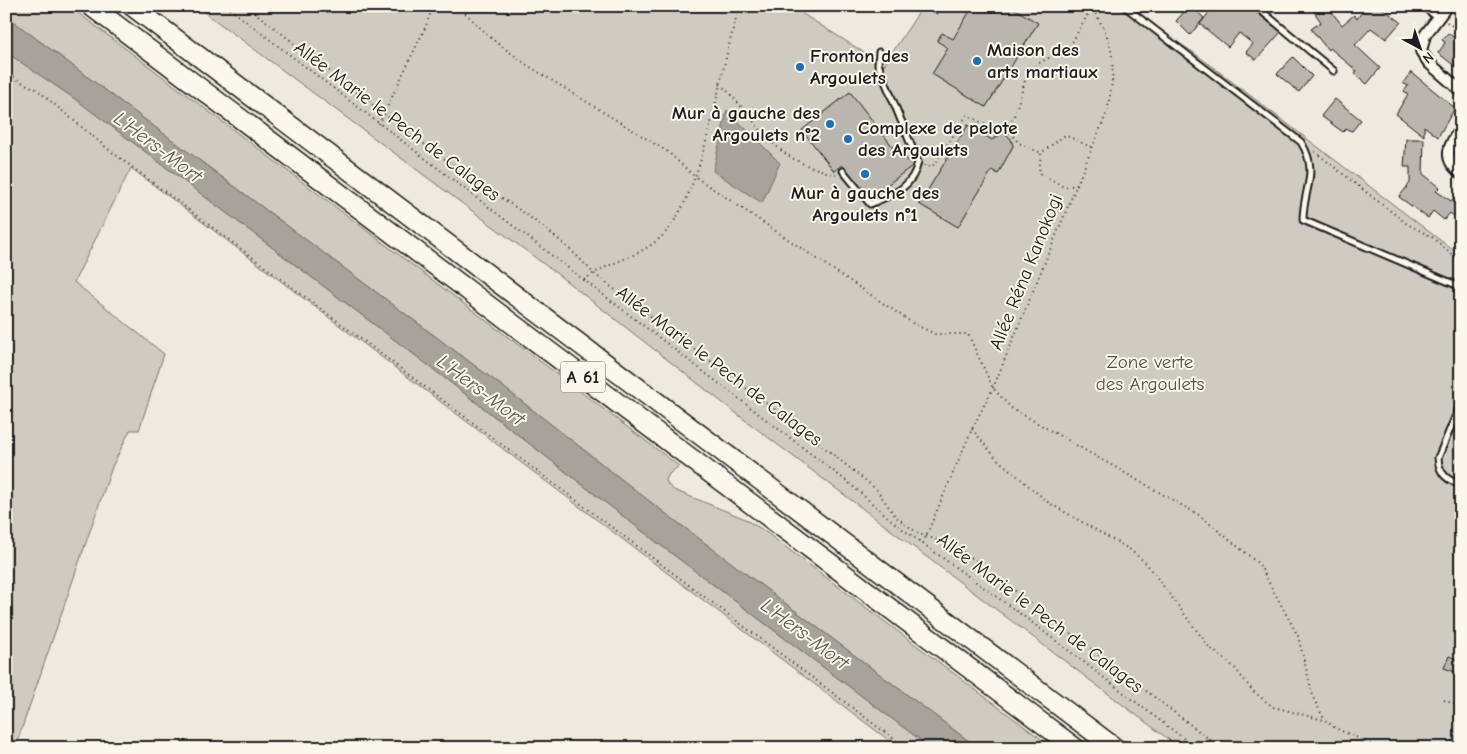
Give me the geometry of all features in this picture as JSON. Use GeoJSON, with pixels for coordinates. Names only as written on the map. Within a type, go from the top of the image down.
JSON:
{"type":"FeatureCollection","features":[{"type":"Feature","properties":{"kind":"highway","name":"A 61"},"geometry":{"type":"LineString","coordinates":[[91,6],[1075,748]]}},
{"type":"Feature","properties":{"kind":"highway","name":"A 61"},"geometry":{"type":"LineString","coordinates":[[132,6],[1115,748]]}},
{"type":"Feature","properties":{"kind":"street"},"geometry":{"type":"LineString","coordinates":[[1427,6],[1440,16]]}},
{"type":"Feature","properties":{"kind":"street"},"geometry":{"type":"LineString","coordinates":[[1447,6],[1425,35],[1421,51],[1429,63],[1461,90]]}},
{"type":"Feature","properties":{"kind":"street"},"geometry":{"type":"LineString","coordinates":[[1461,129],[1448,150],[1449,159],[1461,173]]}},
{"type":"Feature","properties":{"kind":"lane"},"geometry":{"type":"LineString","coordinates":[[1124,6],[1301,142],[1311,163],[1311,183],[1303,220],[1461,286]]}},
{"type":"Feature","properties":{"kind":"lane"},"geometry":{"type":"LineString","coordinates":[[1259,6],[1264,14],[1334,71]]}},
{"type":"Feature","properties":{"kind":"lane"},"geometry":{"type":"LineString","coordinates":[[843,171],[870,204],[906,187],[916,172],[918,162],[878,64],[879,52]]}},
{"type":"Feature","properties":{"kind":"lane"},"geometry":{"type":"LineString","coordinates":[[1461,403],[1438,458],[1439,468],[1443,476],[1461,485]]}},
{"type":"Feature","properties":{"kind":"path","name":"Allée Marie le Pech de Calages"},"geometry":{"type":"LineString","coordinates":[[226,6],[849,483],[897,525],[1026,618],[1196,748]]}},
{"type":"Feature","properties":{"kind":"path"},"geometry":{"type":"LineString","coordinates":[[246,6],[456,167],[525,212],[573,250],[593,273],[810,436],[876,489],[896,517],[920,534],[947,543],[968,555],[1221,748]]}},
{"type":"Feature","properties":{"kind":"path"},"geometry":{"type":"LineString","coordinates":[[379,124],[426,26],[433,6]]}},
{"type":"Feature","properties":{"kind":"path"},"geometry":{"type":"LineString","coordinates":[[458,6],[492,39],[527,65],[668,152],[694,176],[914,324],[935,334],[968,334],[994,388],[1011,408],[1199,515],[1259,564],[1298,636],[1314,700],[1325,720],[1335,728],[1380,748]]}},
{"type":"Feature","properties":{"kind":"path"},"geometry":{"type":"LineString","coordinates":[[584,280],[593,273],[633,255],[661,237],[683,205],[694,176],[740,6]]}},
{"type":"Feature","properties":{"kind":"path"},"geometry":{"type":"LineString","coordinates":[[936,14],[941,6]]}},
{"type":"Feature","properties":{"kind":"path"},"geometry":{"type":"LineString","coordinates":[[918,162],[932,167],[967,115],[992,128],[1004,126],[1012,120],[1027,74],[1036,65],[1070,46],[1092,7]]}},
{"type":"Feature","properties":{"kind":"path","name":"Allée Réna Kanokogi"},"geometry":{"type":"LineString","coordinates":[[923,543],[972,429],[994,388],[1106,112],[1113,77],[1109,40],[1092,7]]}},
{"type":"Feature","properties":{"kind":"path"},"geometry":{"type":"LineString","coordinates":[[1440,16],[1461,33]]}},
{"type":"Feature","properties":{"kind":"path"},"geometry":{"type":"LineString","coordinates":[[6,70],[36,89],[108,148],[906,748]]}},
{"type":"Feature","properties":{"kind":"path"},"geometry":{"type":"LineString","coordinates":[[720,84],[736,99],[763,134],[786,156],[808,166],[835,174],[843,171]]}},
{"type":"Feature","properties":{"kind":"path"},"geometry":{"type":"LineString","coordinates":[[1004,126],[1018,143],[1041,153]]}},
{"type":"Feature","properties":{"kind":"path"},"geometry":{"type":"LineString","coordinates":[[1078,184],[1064,187],[1039,173],[1041,153],[1065,135],[1093,148]]}},
{"type":"Feature","properties":{"kind":"path"},"geometry":{"type":"LineString","coordinates":[[1301,142],[1363,188],[1407,224],[1432,238],[1461,262]]}},
{"type":"Feature","properties":{"kind":"path"},"geometry":{"type":"LineString","coordinates":[[972,429],[996,458],[1049,503],[1129,549],[1146,563],[1209,646],[1234,667],[1259,697],[1273,707],[1325,720]]}},
{"type":"Feature","properties":{"kind":"path"},"geometry":{"type":"LineString","coordinates":[[1444,700],[1461,707]]}},
{"type":"Feature","properties":{"kind":"green space"},"geometry":{"type":"Polygon","coordinates":[[[6,6],[69,6],[679,466],[669,474],[666,480],[668,485],[674,490],[743,518],[763,530],[1053,748],[978,748],[657,507],[502,386],[6,16],[6,6]]]}},
{"type":"Feature","properties":{"kind":"green space","name":"Zone verte des Argoulets"},"geometry":{"type":"Polygon","coordinates":[[[196,6],[790,6],[884,65],[923,6],[1120,6],[1193,52],[1461,256],[1461,748],[1180,748],[741,417],[552,270],[196,6]]]}},
{"type":"Feature","properties":{"kind":"green space"},"geometry":{"type":"Polygon","coordinates":[[[6,52],[78,101],[420,359],[659,544],[931,748],[899,748],[131,168],[74,282],[164,354],[139,430],[130,430],[112,467],[15,748],[6,748],[6,52]]]}},
{"type":"Feature","properties":{"kind":"water","name":"L'Hers-Mort"},"geometry":{"type":"Polygon","coordinates":[[[6,16],[502,386],[657,507],[978,748],[931,748],[659,544],[420,359],[78,101],[6,52],[6,16]]]}},
{"type":"Feature","properties":{"kind":"water"},"geometry":{"type":"Polygon","coordinates":[[[727,110],[780,163],[762,203],[713,171],[727,110]]]}},
{"type":"Feature","properties":{"kind":"building","name":"Maison des arts martiaux"},"geometry":{"type":"Polygon","coordinates":[[[973,6],[1010,6],[1038,23],[986,107],[932,74],[948,48],[937,41],[942,33],[953,39],[973,6]]]}},
{"type":"Feature","properties":{"kind":"building"},"geometry":{"type":"Polygon","coordinates":[[[1178,6],[1191,6],[1204,18],[1190,35],[1176,21],[1184,12],[1178,6]]]}},
{"type":"Feature","properties":{"kind":"building"},"geometry":{"type":"Polygon","coordinates":[[[1214,6],[1249,6],[1281,32],[1256,60],[1246,52],[1253,44],[1239,33],[1228,47],[1200,24],[1214,6]]]}},
{"type":"Feature","properties":{"kind":"building"},"geometry":{"type":"Polygon","coordinates":[[[1310,6],[1327,6],[1342,25],[1354,15],[1357,19],[1366,6],[1379,6],[1401,22],[1386,39],[1371,28],[1355,45],[1380,68],[1367,84],[1355,74],[1357,71],[1330,48],[1328,50],[1311,29],[1321,22],[1310,6]]]}},
{"type":"Feature","properties":{"kind":"building"},"geometry":{"type":"Polygon","coordinates":[[[1448,33],[1457,40],[1455,42],[1458,45],[1454,50],[1461,56],[1461,71],[1438,53],[1445,42],[1442,40],[1448,33]]]}},
{"type":"Feature","properties":{"kind":"building"},"geometry":{"type":"Polygon","coordinates":[[[1293,57],[1312,76],[1299,92],[1277,74],[1293,57]]]}},
{"type":"Feature","properties":{"kind":"building"},"geometry":{"type":"Polygon","coordinates":[[[1411,72],[1455,108],[1438,137],[1424,126],[1424,136],[1396,114],[1408,94],[1404,91],[1408,86],[1403,83],[1411,72]]]}},
{"type":"Feature","properties":{"kind":"building","name":"Complexe de pelote des Argoulets"},"geometry":{"type":"Polygon","coordinates":[[[850,92],[900,156],[903,154],[912,166],[870,198],[842,165],[834,171],[802,130],[850,92]]]}},
{"type":"Feature","properties":{"kind":"building"},"geometry":{"type":"Polygon","coordinates":[[[1335,99],[1361,120],[1352,131],[1346,129],[1343,132],[1321,116],[1335,99]]]}},
{"type":"Feature","properties":{"kind":"building"},"geometry":{"type":"Polygon","coordinates":[[[968,125],[992,140],[1004,132],[1011,139],[1013,146],[998,174],[992,170],[958,227],[919,204],[968,125]]]}},
{"type":"Feature","properties":{"kind":"building"},"geometry":{"type":"Polygon","coordinates":[[[1406,139],[1424,139],[1423,174],[1440,187],[1436,191],[1451,201],[1454,197],[1461,203],[1461,222],[1450,213],[1444,220],[1433,211],[1428,218],[1399,197],[1410,183],[1410,167],[1404,167],[1406,139]]]}},
{"type":"Feature","properties":{"kind":"building"},"geometry":{"type":"Polygon","coordinates":[[[1449,656],[1461,661],[1461,674],[1444,668],[1449,656]]]}},
{"type":"Feature","properties":{"kind":"place","name":"Maison des arts martiaux"},"geometry":{"type":"Point","coordinates":[977,61]}},
{"type":"Feature","properties":{"kind":"place","name":"Fronton des Argoulets"},"geometry":{"type":"Point","coordinates":[800,67]}},
{"type":"Feature","properties":{"kind":"place","name":"Mur à gauche des Argoulets n°2"},"geometry":{"type":"Point","coordinates":[830,124]}},
{"type":"Feature","properties":{"kind":"place","name":"Complexe de pelote des Argoulets"},"geometry":{"type":"Point","coordinates":[848,139]}},
{"type":"Feature","properties":{"kind":"place","name":"Mur à gauche des Argoulets n°1"},"geometry":{"type":"Point","coordinates":[865,174]}}]}
